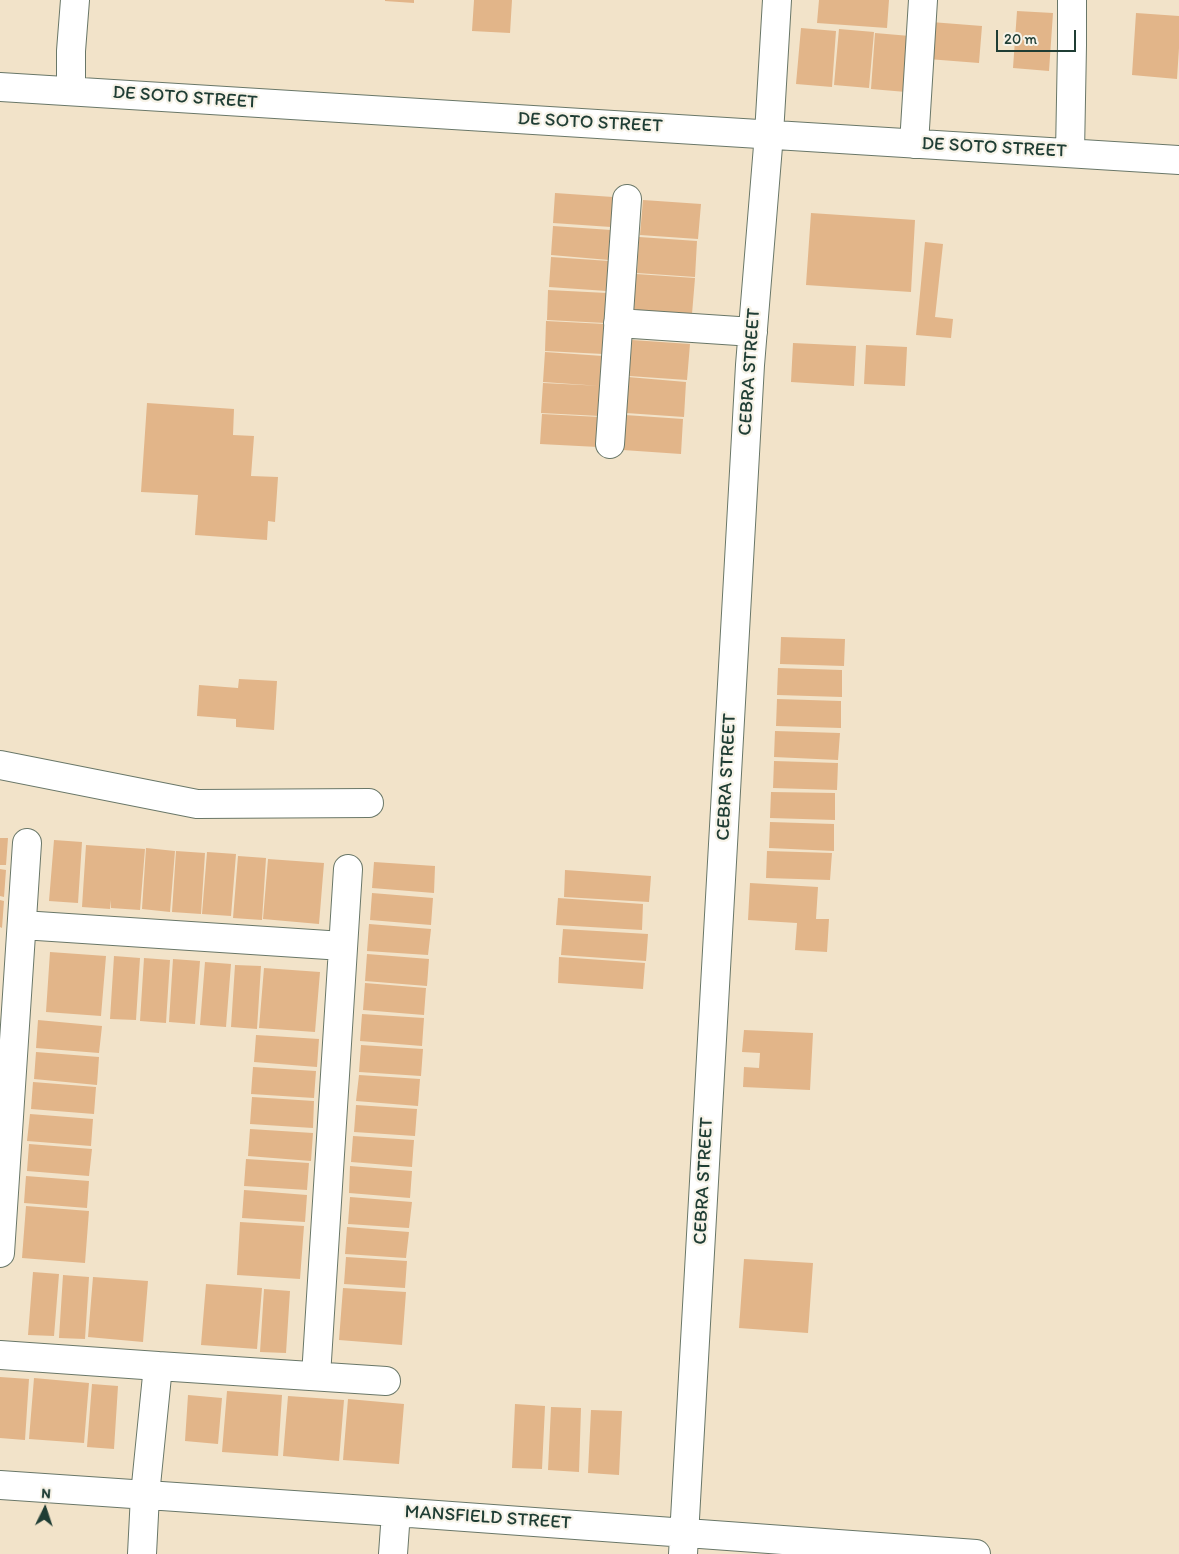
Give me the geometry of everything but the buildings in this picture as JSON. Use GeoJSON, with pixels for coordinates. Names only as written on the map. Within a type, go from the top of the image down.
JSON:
{"type":"FeatureCollection","features":[{"type":"Feature","properties":{"kind":"street"},"geometry":{"type":"LineString","coordinates":[[71,91],[71,51],[75,0]]}},
{"type":"Feature","properties":{"kind":"street","name":"CEBRA STREET"},"geometry":{"type":"LineString","coordinates":[[683,1543],[753,332],[778,0]]}},
{"type":"Feature","properties":{"kind":"street"},"geometry":{"type":"LineString","coordinates":[[914,144],[923,0]]}},
{"type":"Feature","properties":{"kind":"street"},"geometry":{"type":"LineString","coordinates":[[1070,153],[1072,0]]}},
{"type":"Feature","properties":{"kind":"street","name":"DE SOTO STREET"},"geometry":{"type":"LineString","coordinates":[[0,87],[1179,160]]}},
{"type":"Feature","properties":{"kind":"street"},"geometry":{"type":"LineString","coordinates":[[610,444],[627,199]]}},
{"type":"Feature","properties":{"kind":"street"},"geometry":{"type":"LineString","coordinates":[[618,323],[753,332]]}},
{"type":"Feature","properties":{"kind":"street"},"geometry":{"type":"LineString","coordinates":[[0,765],[197,804],[369,803]]}},
{"type":"Feature","properties":{"kind":"street"},"geometry":{"type":"LineString","coordinates":[[0,1253],[27,844]]}},
{"type":"Feature","properties":{"kind":"street"},"geometry":{"type":"LineString","coordinates":[[316,1376],[348,869]]}},
{"type":"Feature","properties":{"kind":"street"},"geometry":{"type":"LineString","coordinates":[[22,925],[343,946]]}},
{"type":"Feature","properties":{"kind":"street"},"geometry":{"type":"LineString","coordinates":[[0,1355],[386,1381]]}},
{"type":"Feature","properties":{"kind":"street"},"geometry":{"type":"LineString","coordinates":[[142,1554],[145,1495],[158,1366]]}},
{"type":"Feature","properties":{"kind":"street","name":"MANSFIELD STREET"},"geometry":{"type":"LineString","coordinates":[[0,1485],[396,1512],[683,1543],[976,1554]]}},
{"type":"Feature","properties":{"kind":"street"},"geometry":{"type":"LineString","coordinates":[[393,1554],[396,1512]]}}]}
